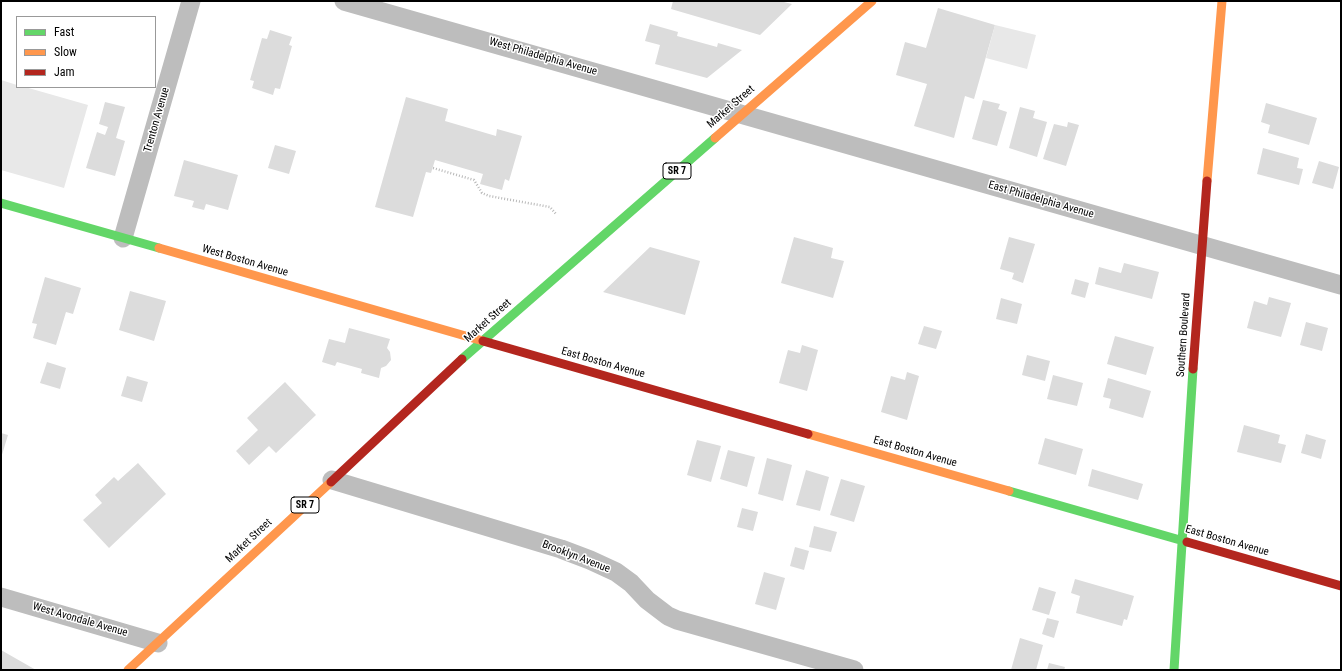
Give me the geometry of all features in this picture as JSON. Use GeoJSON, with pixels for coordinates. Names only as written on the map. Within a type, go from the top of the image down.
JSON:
{"type":"FeatureCollection","features":[{"type":"Feature","properties":{"kind":"street","name":"Trenton Avenue"},"geometry":{"type":"LineString","coordinates":[[124,238],[191,1]]}},
{"type":"Feature","properties":{"kind":"street","name":"West Philadelphia Avenue"},"geometry":{"type":"LineString","coordinates":[[344,1],[741,114]]}},
{"type":"Feature","properties":{"kind":"street","name":"Market Street"},"geometry":{"type":"LineString","coordinates":[[128,670],[482,341],[872,1]]}},
{"type":"Feature","properties":{"kind":"street","name":"Southern Boulevard"},"geometry":{"type":"LineString","coordinates":[[1174,670],[1201,246],[1222,1]]}},
{"type":"Feature","properties":{"kind":"street","name":"East Philadelphia Avenue"},"geometry":{"type":"LineString","coordinates":[[741,114],[1341,285]]}},
{"type":"Feature","properties":{"kind":"street","name":"West Boston Avenue"},"geometry":{"type":"LineString","coordinates":[[1,203],[482,341]]}},
{"type":"Feature","properties":{"kind":"street","name":"East Boston Avenue"},"geometry":{"type":"LineString","coordinates":[[482,341],[1341,586]]}},
{"type":"Feature","properties":{"kind":"street","name":"Brooklyn Avenue"},"geometry":{"type":"LineString","coordinates":[[332,480],[561,549],[616,572],[631,583],[647,600],[668,616],[677,620],[854,670]]}},
{"type":"Feature","properties":{"kind":"street","name":"West Avondale Avenue"},"geometry":{"type":"LineString","coordinates":[[1,597],[158,643]]}},
{"type":"Feature","properties":{"kind":"path"},"geometry":{"type":"LineString","coordinates":[[433,168],[474,180],[482,193],[489,196],[550,207],[556,214]]}},
{"type":"Feature","properties":{"kind":"shaded area"},"geometry":{"type":"Polygon","coordinates":[[[995,25],[1036,35],[1027,69],[986,58],[995,25]]]}},
{"type":"Feature","properties":{"kind":"shaded area"},"geometry":{"type":"Polygon","coordinates":[[[1,80],[16,85],[16,88],[28,88],[88,105],[64,188],[1,170],[1,80]]]}},
{"type":"Feature","properties":{"kind":"building"},"geometry":{"type":"Polygon","coordinates":[[[673,1],[780,1],[792,4],[760,35],[671,9],[673,1]]]}},
{"type":"Feature","properties":{"kind":"building"},"geometry":{"type":"Polygon","coordinates":[[[938,8],[995,25],[974,99],[965,96],[954,138],[914,126],[927,84],[896,75],[905,42],[926,48],[938,8]]]}},
{"type":"Feature","properties":{"kind":"building"},"geometry":{"type":"Polygon","coordinates":[[[650,24],[678,32],[677,36],[717,47],[718,43],[742,50],[707,78],[655,64],[660,45],[645,41],[650,24]]]}},
{"type":"Feature","properties":{"kind":"building"},"geometry":{"type":"Polygon","coordinates":[[[270,30],[292,37],[289,45],[292,46],[280,89],[275,88],[273,95],[252,88],[254,81],[250,80],[262,38],[267,39],[270,30]]]}},
{"type":"Feature","properties":{"kind":"building"},"geometry":{"type":"Polygon","coordinates":[[[406,97],[448,109],[445,121],[496,136],[497,129],[522,136],[509,181],[505,179],[502,190],[480,184],[483,174],[435,160],[431,173],[426,172],[413,217],[375,207],[406,97]]]}},
{"type":"Feature","properties":{"kind":"building"},"geometry":{"type":"Polygon","coordinates":[[[983,100],[1000,104],[998,109],[1007,112],[997,146],[972,139],[983,100]]]}},
{"type":"Feature","properties":{"kind":"building"},"geometry":{"type":"Polygon","coordinates":[[[105,102],[125,107],[116,138],[125,141],[115,176],[86,168],[97,132],[105,135],[108,127],[99,124],[105,102]]]}},
{"type":"Feature","properties":{"kind":"building"},"geometry":{"type":"Polygon","coordinates":[[[1266,103],[1317,118],[1309,145],[1268,133],[1270,125],[1261,122],[1266,103]]]}},
{"type":"Feature","properties":{"kind":"building"},"geometry":{"type":"Polygon","coordinates":[[[1020,107],[1035,111],[1033,118],[1047,122],[1037,157],[1009,148],[1020,107]]]}},
{"type":"Feature","properties":{"kind":"building"},"geometry":{"type":"Polygon","coordinates":[[[1068,122],[1079,125],[1066,166],[1043,159],[1054,124],[1067,127],[1068,122]]]}},
{"type":"Feature","properties":{"kind":"building"},"geometry":{"type":"Polygon","coordinates":[[[275,145],[296,151],[289,174],[268,168],[275,145]]]}},
{"type":"Feature","properties":{"kind":"building"},"geometry":{"type":"Polygon","coordinates":[[[1263,148],[1299,158],[1297,168],[1303,169],[1299,185],[1257,174],[1263,148]]]}},
{"type":"Feature","properties":{"kind":"building"},"geometry":{"type":"Polygon","coordinates":[[[184,160],[238,175],[228,210],[206,204],[204,210],[192,207],[194,201],[174,196],[184,160]]]}},
{"type":"Feature","properties":{"kind":"building"},"geometry":{"type":"Polygon","coordinates":[[[1319,161],[1339,167],[1333,189],[1312,183],[1319,161]]]}},
{"type":"Feature","properties":{"kind":"building"},"geometry":{"type":"Polygon","coordinates":[[[794,237],[833,248],[831,258],[844,261],[833,298],[781,283],[794,237]]]}},
{"type":"Feature","properties":{"kind":"building"},"geometry":{"type":"Polygon","coordinates":[[[1009,237],[1035,244],[1023,283],[1012,279],[1014,273],[1000,269],[1009,237]]]}},
{"type":"Feature","properties":{"kind":"building"},"geometry":{"type":"Polygon","coordinates":[[[650,247],[700,261],[685,315],[603,292],[650,247]]]}},
{"type":"Feature","properties":{"kind":"building"},"geometry":{"type":"Polygon","coordinates":[[[1124,263],[1159,272],[1152,299],[1095,284],[1099,267],[1121,273],[1124,263]]]}},
{"type":"Feature","properties":{"kind":"building"},"geometry":{"type":"Polygon","coordinates":[[[45,277],[81,288],[73,314],[66,312],[56,345],[33,338],[37,324],[32,323],[45,277]]]}},
{"type":"Feature","properties":{"kind":"building"},"geometry":{"type":"Polygon","coordinates":[[[1075,279],[1089,283],[1085,298],[1071,294],[1075,279]]]}},
{"type":"Feature","properties":{"kind":"building"},"geometry":{"type":"Polygon","coordinates":[[[130,291],[166,301],[154,341],[119,330],[130,291]]]}},
{"type":"Feature","properties":{"kind":"building"},"geometry":{"type":"Polygon","coordinates":[[[1269,297],[1291,303],[1281,337],[1247,328],[1254,301],[1267,305],[1269,297]]]}},
{"type":"Feature","properties":{"kind":"building"},"geometry":{"type":"Polygon","coordinates":[[[1001,298],[1022,304],[1017,324],[996,319],[1001,298]]]}},
{"type":"Feature","properties":{"kind":"building"},"geometry":{"type":"Polygon","coordinates":[[[1306,322],[1328,328],[1322,351],[1300,345],[1306,322]]]}},
{"type":"Feature","properties":{"kind":"building"},"geometry":{"type":"Polygon","coordinates":[[[924,326],[942,331],[936,349],[918,344],[924,326]]]}},
{"type":"Feature","properties":{"kind":"building"},"geometry":{"type":"Polygon","coordinates":[[[349,328],[390,339],[387,348],[390,352],[391,360],[386,366],[381,368],[379,378],[361,373],[362,369],[337,362],[335,366],[322,362],[329,339],[345,343],[349,328]]]}},
{"type":"Feature","properties":{"kind":"building"},"geometry":{"type":"Polygon","coordinates":[[[1115,336],[1154,347],[1146,375],[1107,364],[1115,336]]]}},
{"type":"Feature","properties":{"kind":"building"},"geometry":{"type":"Polygon","coordinates":[[[802,345],[818,350],[807,391],[779,383],[788,350],[800,353],[802,345]]]}},
{"type":"Feature","properties":{"kind":"building"},"geometry":{"type":"Polygon","coordinates":[[[1027,355],[1050,361],[1045,381],[1022,375],[1027,355]]]}},
{"type":"Feature","properties":{"kind":"building"},"geometry":{"type":"Polygon","coordinates":[[[47,362],[66,368],[60,389],[40,383],[47,362]]]}},
{"type":"Feature","properties":{"kind":"building"},"geometry":{"type":"Polygon","coordinates":[[[907,372],[919,376],[907,420],[881,412],[891,376],[905,380],[907,372]]]}},
{"type":"Feature","properties":{"kind":"building"},"geometry":{"type":"Polygon","coordinates":[[[1053,375],[1083,383],[1077,406],[1047,399],[1053,375]]]}},
{"type":"Feature","properties":{"kind":"building"},"geometry":{"type":"Polygon","coordinates":[[[127,376],[148,382],[142,402],[121,396],[127,376]]]}},
{"type":"Feature","properties":{"kind":"building"},"geometry":{"type":"Polygon","coordinates":[[[1108,378],[1151,391],[1143,418],[1109,408],[1111,399],[1103,397],[1108,378]]]}},
{"type":"Feature","properties":{"kind":"building"},"geometry":{"type":"Polygon","coordinates":[[[285,382],[316,415],[276,453],[269,446],[249,465],[236,451],[258,430],[247,418],[285,382]]]}},
{"type":"Feature","properties":{"kind":"building"},"geometry":{"type":"Polygon","coordinates":[[[1244,425],[1280,435],[1278,443],[1286,445],[1281,463],[1237,452],[1244,425]]]}},
{"type":"Feature","properties":{"kind":"building"},"geometry":{"type":"Polygon","coordinates":[[[1,433],[8,435],[1,458],[1,433]]]}},
{"type":"Feature","properties":{"kind":"building"},"geometry":{"type":"Polygon","coordinates":[[[1306,434],[1326,440],[1321,459],[1301,453],[1306,434]]]}},
{"type":"Feature","properties":{"kind":"building"},"geometry":{"type":"Polygon","coordinates":[[[1045,438],[1083,449],[1076,475],[1038,464],[1045,438]]]}},
{"type":"Feature","properties":{"kind":"building"},"geometry":{"type":"Polygon","coordinates":[[[697,440],[721,446],[711,482],[687,475],[697,440]]]}},
{"type":"Feature","properties":{"kind":"building"},"geometry":{"type":"Polygon","coordinates":[[[728,450],[755,457],[747,487],[720,479],[728,450]]]}},
{"type":"Feature","properties":{"kind":"building"},"geometry":{"type":"Polygon","coordinates":[[[767,458],[792,465],[783,501],[758,494],[767,458]]]}},
{"type":"Feature","properties":{"kind":"building"},"geometry":{"type":"Polygon","coordinates":[[[138,463],[166,494],[109,548],[83,520],[102,503],[95,495],[114,477],[118,481],[138,463]]]}},
{"type":"Feature","properties":{"kind":"building"},"geometry":{"type":"Polygon","coordinates":[[[1092,469],[1143,484],[1138,500],[1088,486],[1092,469]]]}},
{"type":"Feature","properties":{"kind":"building"},"geometry":{"type":"Polygon","coordinates":[[[806,470],[829,477],[820,511],[796,505],[806,470]]]}},
{"type":"Feature","properties":{"kind":"building"},"geometry":{"type":"Polygon","coordinates":[[[841,479],[865,486],[854,522],[830,515],[841,479]]]}},
{"type":"Feature","properties":{"kind":"building"},"geometry":{"type":"Polygon","coordinates":[[[742,508],[758,512],[753,531],[737,527],[742,508]]]}},
{"type":"Feature","properties":{"kind":"building"},"geometry":{"type":"Polygon","coordinates":[[[814,526],[837,532],[831,552],[809,547],[814,526]]]}},
{"type":"Feature","properties":{"kind":"building"},"geometry":{"type":"Polygon","coordinates":[[[795,547],[809,551],[804,570],[790,566],[795,547]]]}},
{"type":"Feature","properties":{"kind":"building"},"geometry":{"type":"Polygon","coordinates":[[[764,572],[785,578],[776,610],[755,604],[764,572]]]}},
{"type":"Feature","properties":{"kind":"building"},"geometry":{"type":"Polygon","coordinates":[[[1075,579],[1134,596],[1127,620],[1124,619],[1122,626],[1076,613],[1080,596],[1071,593],[1075,579]]]}},
{"type":"Feature","properties":{"kind":"building"},"geometry":{"type":"Polygon","coordinates":[[[1039,587],[1056,592],[1049,615],[1032,610],[1039,587]]]}},
{"type":"Feature","properties":{"kind":"building"},"geometry":{"type":"Polygon","coordinates":[[[1047,618],[1059,621],[1054,638],[1042,634],[1047,618]]]}},
{"type":"Feature","properties":{"kind":"building"},"geometry":{"type":"Polygon","coordinates":[[[1020,638],[1043,645],[1036,670],[1011,670],[1020,638]]]}},
{"type":"Feature","properties":{"kind":"building"},"geometry":{"type":"Polygon","coordinates":[[[1,650],[36,670],[1,670],[1,650]]]}},
{"type":"Feature","properties":{"kind":"building"},"geometry":{"type":"Polygon","coordinates":[[[1049,663],[1065,667],[1064,670],[1047,670],[1049,663]]]}},
{"type":"Feature","properties":{"kind":"traffic: fast"},"geometry":{"type":"LineString","coordinates":[[462,359],[715,138]]}},
{"type":"Feature","properties":{"kind":"traffic: fast"},"geometry":{"type":"LineString","coordinates":[[1,203],[159,248]]}},
{"type":"Feature","properties":{"kind":"traffic: fast"},"geometry":{"type":"LineString","coordinates":[[1174,670],[1193,369]]}},
{"type":"Feature","properties":{"kind":"traffic: fast"},"geometry":{"type":"LineString","coordinates":[[1009,491],[1187,542]]}},
{"type":"Feature","properties":{"kind":"traffic: slow"},"geometry":{"type":"LineString","coordinates":[[715,138],[872,1]]}},
{"type":"Feature","properties":{"kind":"traffic: slow"},"geometry":{"type":"LineString","coordinates":[[1207,181],[1222,1]]}},
{"type":"Feature","properties":{"kind":"traffic: slow"},"geometry":{"type":"LineString","coordinates":[[159,248],[483,341]]}},
{"type":"Feature","properties":{"kind":"traffic: slow"},"geometry":{"type":"LineString","coordinates":[[808,434],[1009,491]]}},
{"type":"Feature","properties":{"kind":"traffic: slow"},"geometry":{"type":"LineString","coordinates":[[128,670],[331,482]]}},
{"type":"Feature","properties":{"kind":"traffic: jam"},"geometry":{"type":"LineString","coordinates":[[1193,369],[1207,181]]}},
{"type":"Feature","properties":{"kind":"traffic: jam"},"geometry":{"type":"LineString","coordinates":[[483,341],[808,434]]}},
{"type":"Feature","properties":{"kind":"traffic: jam"},"geometry":{"type":"LineString","coordinates":[[331,482],[462,359]]}},
{"type":"Feature","properties":{"kind":"traffic: jam"},"geometry":{"type":"LineString","coordinates":[[1187,542],[1341,586]]}}]}
